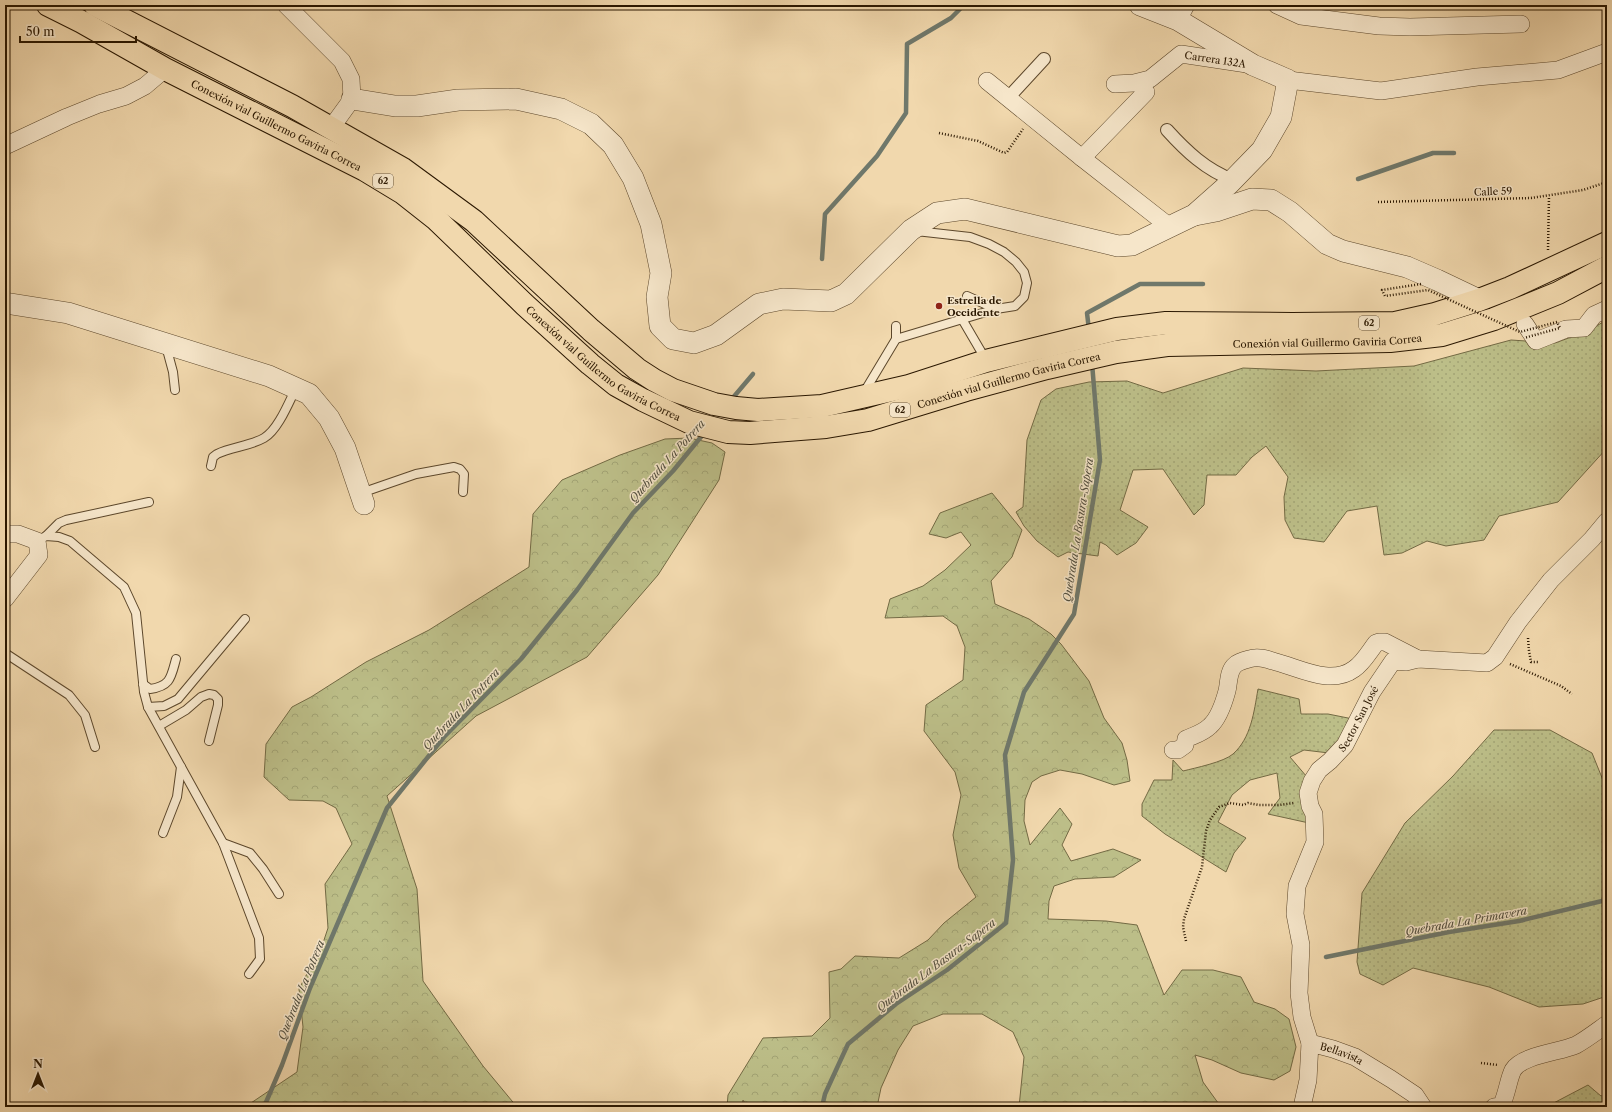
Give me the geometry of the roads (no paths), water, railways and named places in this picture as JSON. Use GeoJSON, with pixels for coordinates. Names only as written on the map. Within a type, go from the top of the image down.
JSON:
{"type":"FeatureCollection","features":[{"type":"Feature","properties":{"kind":"highway","name":"Conexión vial Guillermo Gaviria Correa"},"geometry":{"type":"LineString","coordinates":[[48,5],[82,22],[165,69],[365,170],[403,193],[436,219],[524,305],[590,364],[616,385],[689,422],[728,432],[750,433],[790,431],[868,420],[966,390],[1047,368],[1116,352],[1167,345],[1390,341],[1442,335],[1494,318],[1558,293],[1607,267]]}},
{"type":"Feature","properties":{"kind":"highway","name":"Conexión vial Guillermo Gaviria Correa"},"geometry":{"type":"LineString","coordinates":[[98,7],[292,106],[403,169],[474,220],[591,330],[638,369],[654,380],[687,395],[714,404],[758,410],[822,406],[909,386],[986,361],[1043,346],[1117,329],[1166,323],[1395,323],[1435,314],[1479,300],[1510,288],[1607,242]]}},
{"type":"Feature","properties":{"kind":"street"},"geometry":{"type":"LineString","coordinates":[[286,5],[342,61],[351,79],[352,99],[331,128]]}},
{"type":"Feature","properties":{"kind":"street"},"geometry":{"type":"LineString","coordinates":[[1140,5],[1182,13],[1253,65],[1288,80],[1381,91],[1477,77],[1558,70],[1607,52]]}},
{"type":"Feature","properties":{"kind":"street"},"geometry":{"type":"LineString","coordinates":[[1277,5],[1301,16],[1379,26],[1410,27],[1521,24]]}},
{"type":"Feature","properties":{"kind":"street","name":"Carrera 132A"},"geometry":{"type":"LineString","coordinates":[[1115,84],[1134,83],[1150,79],[1181,54],[1253,65]]}},
{"type":"Feature","properties":{"kind":"street"},"geometry":{"type":"LineString","coordinates":[[1008,98],[1044,59]]}},
{"type":"Feature","properties":{"kind":"street"},"geometry":{"type":"LineString","coordinates":[[5,146],[67,117],[99,104],[126,96],[145,86],[165,69]]}},
{"type":"Feature","properties":{"kind":"street"},"geometry":{"type":"LineString","coordinates":[[352,99],[395,106],[418,106],[458,100],[516,99],[561,109],[590,124],[613,145],[633,178],[651,224],[661,273],[657,298],[660,326],[673,339],[694,343],[716,335],[759,304],[783,299],[831,301],[846,294],[911,230],[937,213],[965,209],[1118,246],[1132,245],[1194,215],[1233,180],[1262,150],[1281,117],[1288,80]]}},
{"type":"Feature","properties":{"kind":"street"},"geometry":{"type":"LineString","coordinates":[[987,81],[1170,227]]}},
{"type":"Feature","properties":{"kind":"street"},"geometry":{"type":"LineString","coordinates":[[1082,158],[1146,92]]}},
{"type":"Feature","properties":{"kind":"street"},"geometry":{"type":"LineString","coordinates":[[1167,130],[1200,162],[1218,175],[1233,180]]}},
{"type":"Feature","properties":{"kind":"street"},"geometry":{"type":"LineString","coordinates":[[1194,215],[1216,211],[1252,199],[1270,200],[1290,212],[1327,244],[1407,268],[1437,280],[1479,300]]}},
{"type":"Feature","properties":{"kind":"street"},"geometry":{"type":"LineString","coordinates":[[5,303],[68,313],[269,376],[309,394],[329,418],[345,448],[362,498]]}},
{"type":"Feature","properties":{"kind":"street"},"geometry":{"type":"LineString","coordinates":[[1525,331],[1536,341],[1566,329],[1584,328],[1594,315],[1607,310]]}},
{"type":"Feature","properties":{"kind":"street","name":"Sector San José"},"geometry":{"type":"LineString","coordinates":[[1310,1043],[1302,1017],[1298,994],[1301,945],[1295,914],[1298,886],[1316,842],[1314,814],[1308,793],[1318,770],[1330,761],[1345,745],[1372,692],[1393,661],[1406,662],[1418,659],[1487,662],[1495,657],[1518,622],[1551,580],[1592,539],[1607,521]]}},
{"type":"Feature","properties":{"kind":"street"},"geometry":{"type":"LineString","coordinates":[[5,534],[18,534],[41,538],[39,554],[5,599]]}},
{"type":"Feature","properties":{"kind":"street"},"geometry":{"type":"LineString","coordinates":[[1173,750],[1178,750],[1185,745],[1186,739],[1211,726],[1222,705],[1227,691],[1231,671],[1235,665],[1250,658],[1259,657],[1272,660],[1326,677],[1337,676],[1354,669],[1376,643],[1379,642],[1385,642],[1418,659]]}},
{"type":"Feature","properties":{"kind":"street"},"geometry":{"type":"LineString","coordinates":[[1494,1107],[1500,1106],[1505,1098],[1513,1071],[1518,1066],[1547,1053],[1574,1045],[1607,1024]]}},
{"type":"Feature","properties":{"kind":"street","name":"Bellavista"},"geometry":{"type":"LineString","coordinates":[[1302,1107],[1308,1080],[1310,1043],[1355,1057],[1415,1095],[1422,1107]]}},
{"type":"Feature","properties":{"kind":"lane"},"geometry":{"type":"LineString","coordinates":[[896,339],[996,309],[1015,306],[1024,298],[1027,283],[1024,272],[1016,262],[1004,252],[989,244],[970,237],[911,230]]}},
{"type":"Feature","properties":{"kind":"lane"},"geometry":{"type":"LineString","coordinates":[[967,296],[996,309]]}},
{"type":"Feature","properties":{"kind":"lane"},"geometry":{"type":"LineString","coordinates":[[962,319],[986,361]]}},
{"type":"Feature","properties":{"kind":"lane"},"geometry":{"type":"LineString","coordinates":[[860,398],[896,339],[896,326]]}},
{"type":"Feature","properties":{"kind":"lane"},"geometry":{"type":"LineString","coordinates":[[165,344],[173,372],[175,390]]}},
{"type":"Feature","properties":{"kind":"lane"},"geometry":{"type":"LineString","coordinates":[[211,466],[213,457],[217,454],[265,437],[274,429],[296,387]]}},
{"type":"Feature","properties":{"kind":"lane"},"geometry":{"type":"LineString","coordinates":[[362,498],[416,474],[454,467],[460,469],[464,474],[463,492]]}},
{"type":"Feature","properties":{"kind":"lane"},"geometry":{"type":"LineString","coordinates":[[41,538],[59,523],[66,520],[149,502]]}},
{"type":"Feature","properties":{"kind":"lane"},"geometry":{"type":"LineString","coordinates":[[41,538],[59,537],[70,542],[124,587],[136,612],[144,692],[148,707],[223,843],[259,938],[260,959],[249,974]]}},
{"type":"Feature","properties":{"kind":"lane"},"geometry":{"type":"LineString","coordinates":[[148,707],[164,706],[178,699],[245,619]]}},
{"type":"Feature","properties":{"kind":"lane"},"geometry":{"type":"LineString","coordinates":[[5,653],[69,695],[85,715],[95,747]]}},
{"type":"Feature","properties":{"kind":"lane"},"geometry":{"type":"LineString","coordinates":[[143,684],[150,689],[160,688],[170,680],[176,659]]}},
{"type":"Feature","properties":{"kind":"lane"},"geometry":{"type":"LineString","coordinates":[[159,726],[186,710],[201,697],[209,694],[214,695],[218,699],[218,705],[209,741]]}},
{"type":"Feature","properties":{"kind":"lane"},"geometry":{"type":"LineString","coordinates":[[163,833],[177,797],[181,767]]}},
{"type":"Feature","properties":{"kind":"lane"},"geometry":{"type":"LineString","coordinates":[[223,843],[250,853],[264,869],[279,894]]}},
{"type":"Feature","properties":{"kind":"waterway"},"geometry":{"type":"LineString","coordinates":[[822,259],[825,214],[877,156],[906,113],[907,44],[951,18],[964,5]]}},
{"type":"Feature","properties":{"kind":"waterway","name":"Quebrada La Basura-Sapera"},"geometry":{"type":"LineString","coordinates":[[1358,179],[1433,153],[1454,153]]}},
{"type":"Feature","properties":{"kind":"waterway","name":"Quebrada La Basura-Sapera"},"geometry":{"type":"LineString","coordinates":[[1089,330],[1087,313],[1140,284],[1203,284]]}},
{"type":"Feature","properties":{"kind":"waterway","name":"Quebrada La Basura-Sapera"},"geometry":{"type":"LineString","coordinates":[[822,1107],[825,1094],[848,1044],[896,1004],[947,970],[1006,923],[1013,860],[1005,755],[1024,692],[1074,614],[1100,460],[1092,363]]}},
{"type":"Feature","properties":{"kind":"waterway","name":"Quebrada La Potrera"},"geometry":{"type":"LineString","coordinates":[[731,400],[753,374]]}},
{"type":"Feature","properties":{"kind":"waterway","name":"Quebrada La Potrera"},"geometry":{"type":"LineString","coordinates":[[264,1107],[282,1065],[310,988],[387,808],[444,737],[521,659],[577,590],[633,513],[673,471],[705,432]]}},
{"type":"Feature","properties":{"kind":"waterway","name":"Quebrada La Primavera"},"geometry":{"type":"LineString","coordinates":[[1326,957],[1449,932],[1519,921],[1602,901],[1607,897]]}},
{"type":"Feature","properties":{"kind":"place","name":"Estrella de Occidente"},"geometry":{"type":"Point","coordinates":[939,306]}}]}
